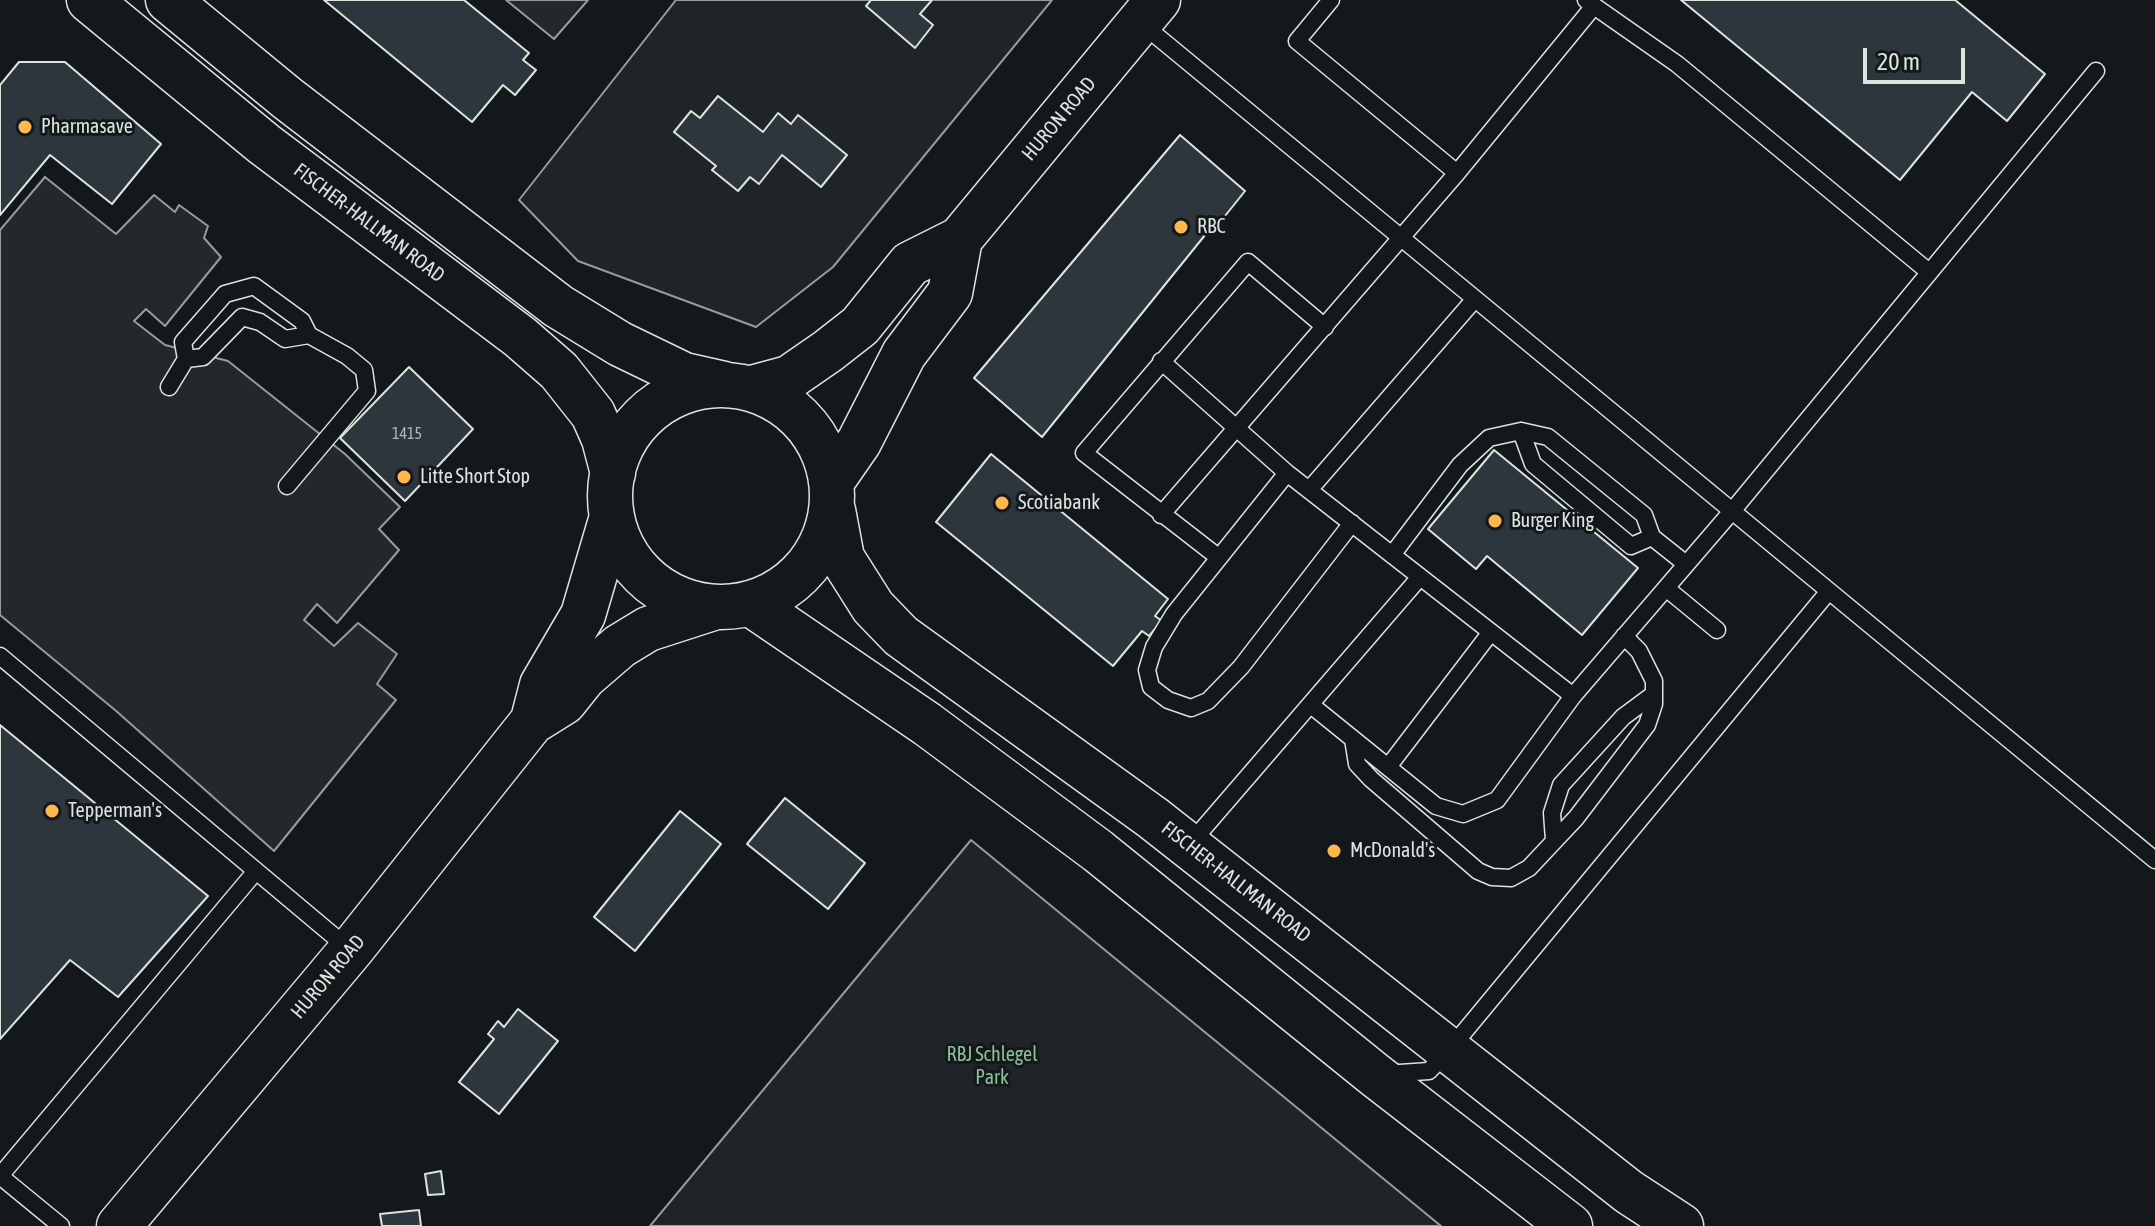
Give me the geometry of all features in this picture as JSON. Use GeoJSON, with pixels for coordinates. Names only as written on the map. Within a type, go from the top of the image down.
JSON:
{"type":"FeatureCollection","features":[{"type":"Feature","properties":{"kind":"main road","name":"FISCHER-HALLMAN ROAD"},"geometry":{"type":"LineString","coordinates":[[89,0],[264,144],[549,362],[593,414],[613,473]]}},
{"type":"Feature","properties":{"kind":"main road"},"geometry":{"type":"LineString","coordinates":[[168,0],[287,98],[558,306],[620,344],[684,375],[739,386],[790,408],[819,440],[832,495],[824,541],[806,569],[782,591],[732,606]]}},
{"type":"Feature","properties":{"kind":"main road","name":"HURON ROAD"},"geometry":{"type":"LineString","coordinates":[[739,386],[789,378],[860,326],[910,264],[960,239],[1149,11]]}},
{"type":"Feature","properties":{"kind":"main road","name":"HURON ROAD"},"geometry":{"type":"LineString","coordinates":[[832,495],[904,354],[950,293],[960,239]]}},
{"type":"Feature","properties":{"kind":"main road"},"geometry":{"type":"LineString","coordinates":[[739,386],[693,388],[663,402],[637,423],[613,473],[611,520],[625,554],[642,575],[674,598],[732,606],[841,663],[1098,851],[1375,1075],[1570,1226]]}},
{"type":"Feature","properties":{"kind":"main road","name":"FISCHER-HALLMAN ROAD"},"geometry":{"type":"LineString","coordinates":[[832,495],[842,558],[873,607],[901,636],[1189,845],[1629,1192],[1681,1226]]}},
{"type":"Feature","properties":{"kind":"main road","name":"HURON ROAD"},"geometry":{"type":"LineString","coordinates":[[532,722],[542,685],[583,615],[611,520]]}},
{"type":"Feature","properties":{"kind":"main road","name":"HURON ROAD"},"geometry":{"type":"LineString","coordinates":[[119,1226],[351,950],[532,722],[564,702],[584,677],[620,646],[648,629],[732,606]]}},
{"type":"Feature","properties":{"kind":"lane"},"geometry":{"type":"LineString","coordinates":[[1331,0],[1297,41],[1457,173]]}},
{"type":"Feature","properties":{"kind":"lane"},"geometry":{"type":"LineString","coordinates":[[1161,515],[1457,173],[1590,3],[1677,64],[1929,272]]}},
{"type":"Feature","properties":{"kind":"lane"},"geometry":{"type":"LineString","coordinates":[[1149,11],[1474,300],[2155,860]]}},
{"type":"Feature","properties":{"kind":"lane"},"geometry":{"type":"LineString","coordinates":[[1311,705],[1436,806],[1463,814],[1497,800],[1573,696],[1733,510],[2096,71]]}},
{"type":"Feature","properties":{"kind":"lane"},"geometry":{"type":"LineString","coordinates":[[1218,557],[1084,453],[1248,262],[1325,327]]}},
{"type":"Feature","properties":{"kind":"lane"},"geometry":{"type":"LineString","coordinates":[[169,387],[186,359],[183,342],[225,294],[254,286],[302,321],[309,335],[347,356],[364,370],[367,391],[287,486]]}},
{"type":"Feature","properties":{"kind":"lane"},"geometry":{"type":"LineString","coordinates":[[1309,490],[1474,300]]}},
{"type":"Feature","properties":{"kind":"lane"},"geometry":{"type":"LineString","coordinates":[[186,359],[203,357],[242,317],[260,322],[285,339],[309,335]]}},
{"type":"Feature","properties":{"kind":"lane"},"geometry":{"type":"LineString","coordinates":[[1161,361],[1287,473],[1573,696]]}},
{"type":"Feature","properties":{"kind":"lane"},"geometry":{"type":"LineString","coordinates":[[1392,555],[1460,465],[1489,438],[1521,431],[1548,437],[1644,515],[1652,537],[1686,564]]}},
{"type":"Feature","properties":{"kind":"lane"},"geometry":{"type":"LineString","coordinates":[[1521,431],[1533,464],[1631,546],[1652,537]]}},
{"type":"Feature","properties":{"kind":"lane"},"geometry":{"type":"LineString","coordinates":[[1287,473],[1174,614],[1154,647],[1147,670],[1151,687],[1168,700],[1191,708],[1208,701],[1241,667],[1352,523]]}},
{"type":"Feature","properties":{"kind":"lane"},"geometry":{"type":"LineString","coordinates":[[1189,845],[1420,577]]}},
{"type":"Feature","properties":{"kind":"lane"},"geometry":{"type":"LineString","coordinates":[[1666,588],[1717,630]]}},
{"type":"Feature","properties":{"kind":"lane"},"geometry":{"type":"LineString","coordinates":[[1375,1075],[1429,1071],[1450,1049],[1829,591]]}},
{"type":"Feature","properties":{"kind":"lane"},"geometry":{"type":"LineString","coordinates":[[1388,767],[1491,632]]}},
{"type":"Feature","properties":{"kind":"lane"},"geometry":{"type":"LineString","coordinates":[[1353,739],[1357,764],[1371,779],[1478,871],[1492,877],[1511,878],[1529,868],[1576,818],[1647,725],[1654,681],[1639,651],[1624,636]]}},
{"type":"Feature","properties":{"kind":"lane"},"geometry":{"type":"LineString","coordinates":[[0,656],[351,950]]}},
{"type":"Feature","properties":{"kind":"lane"},"geometry":{"type":"LineString","coordinates":[[1554,840],[1552,813],[1561,785],[1600,739],[1654,694]]}},
{"type":"Feature","properties":{"kind":"lane"},"geometry":{"type":"LineString","coordinates":[[61,1226],[0,1176],[256,871]]}},
{"type":"Feature","properties":{"kind":"green space"},"geometry":{"type":"Polygon","coordinates":[[[676,0],[1052,0],[833,267],[756,327],[578,261],[519,200],[676,0]]]}},
{"type":"Feature","properties":{"kind":"green space","name":"RBJ Schlegel Park"},"geometry":{"type":"Polygon","coordinates":[[[971,840],[1441,1226],[650,1226],[971,840]]]}},
{"type":"Feature","properties":{"kind":"shaded area"},"geometry":{"type":"Polygon","coordinates":[[[506,0],[588,0],[554,39],[506,0]]]}},
{"type":"Feature","properties":{"kind":"shaded area"},"geometry":{"type":"Polygon","coordinates":[[[45,177],[116,234],[154,195],[175,212],[179,205],[208,226],[204,238],[221,257],[165,326],[146,309],[134,321],[165,345],[228,361],[345,454],[400,507],[379,529],[399,550],[337,623],[317,604],[304,620],[334,646],[358,623],[397,654],[377,684],[396,700],[274,851],[115,710],[0,615],[0,230],[45,177]]]}},
{"type":"Feature","properties":{"kind":"building"},"geometry":{"type":"Polygon","coordinates":[[[324,0],[464,0],[529,53],[523,60],[536,70],[515,95],[503,85],[472,122],[324,0]]]}},
{"type":"Feature","properties":{"kind":"building"},"geometry":{"type":"Polygon","coordinates":[[[871,0],[932,0],[920,14],[933,25],[915,48],[866,6],[871,0]]]}},
{"type":"Feature","properties":{"kind":"building"},"geometry":{"type":"Polygon","coordinates":[[[1681,0],[1955,0],[2045,74],[2007,121],[1972,92],[1900,180],[1681,0]]]}},
{"type":"Feature","properties":{"kind":"building"},"geometry":{"type":"Polygon","coordinates":[[[19,62],[65,62],[161,144],[112,204],[50,155],[0,215],[0,85],[19,62]]]}},
{"type":"Feature","properties":{"kind":"building"},"geometry":{"type":"Polygon","coordinates":[[[718,96],[763,132],[778,113],[791,124],[798,115],[847,155],[821,187],[782,155],[759,184],[750,177],[738,191],[712,170],[716,166],[674,132],[691,111],[700,118],[718,96]]]}},
{"type":"Feature","properties":{"kind":"building"},"geometry":{"type":"Polygon","coordinates":[[[1180,135],[1245,191],[1221,221],[1218,219],[1042,437],[974,378],[1180,135]]]}},
{"type":"Feature","properties":{"kind":"building"},"geometry":{"type":"Polygon","coordinates":[[[409,367],[473,429],[405,501],[340,438],[409,367]]]}},
{"type":"Feature","properties":{"kind":"building"},"geometry":{"type":"Polygon","coordinates":[[[1494,450],[1638,568],[1582,635],[1487,556],[1476,569],[1428,529],[1494,450]]]}},
{"type":"Feature","properties":{"kind":"building"},"geometry":{"type":"Polygon","coordinates":[[[991,454],[1168,599],[1155,616],[1162,621],[1149,636],[1142,631],[1113,666],[936,522],[991,454]]]}},
{"type":"Feature","properties":{"kind":"building","name":"Tepperman's"},"geometry":{"type":"Polygon","coordinates":[[[0,725],[208,896],[118,997],[70,960],[0,1039],[0,725]]]}},
{"type":"Feature","properties":{"kind":"building"},"geometry":{"type":"Polygon","coordinates":[[[785,798],[865,863],[828,909],[747,844],[785,798]]]}},
{"type":"Feature","properties":{"kind":"building"},"geometry":{"type":"Polygon","coordinates":[[[680,811],[721,844],[635,951],[594,917],[680,811]]]}},
{"type":"Feature","properties":{"kind":"building"},"geometry":{"type":"Polygon","coordinates":[[[518,1009],[558,1041],[499,1114],[459,1082],[494,1039],[488,1034],[498,1021],[504,1027],[518,1009]]]}},
{"type":"Feature","properties":{"kind":"building"},"geometry":{"type":"Polygon","coordinates":[[[441,1171],[444,1194],[428,1195],[425,1174],[441,1171]]]}},
{"type":"Feature","properties":{"kind":"building"},"geometry":{"type":"Polygon","coordinates":[[[419,1210],[421,1226],[382,1226],[380,1214],[419,1210]]]}},
{"type":"Feature","properties":{"kind":"place","name":"Pharmasave"},"geometry":{"type":"Point","coordinates":[25,127]}},
{"type":"Feature","properties":{"kind":"place","name":"RBC"},"geometry":{"type":"Point","coordinates":[1181,227]}},
{"type":"Feature","properties":{"kind":"place","name":"Litte Short Stop"},"geometry":{"type":"Point","coordinates":[404,477]}},
{"type":"Feature","properties":{"kind":"place","name":"Scotiabank"},"geometry":{"type":"Point","coordinates":[1002,503]}},
{"type":"Feature","properties":{"kind":"place","name":"Burger King"},"geometry":{"type":"Point","coordinates":[1495,521]}},
{"type":"Feature","properties":{"kind":"place","name":"Tepperman's"},"geometry":{"type":"Point","coordinates":[52,811]}},
{"type":"Feature","properties":{"kind":"place","name":"McDonald's"},"geometry":{"type":"Point","coordinates":[1334,851]}}]}
